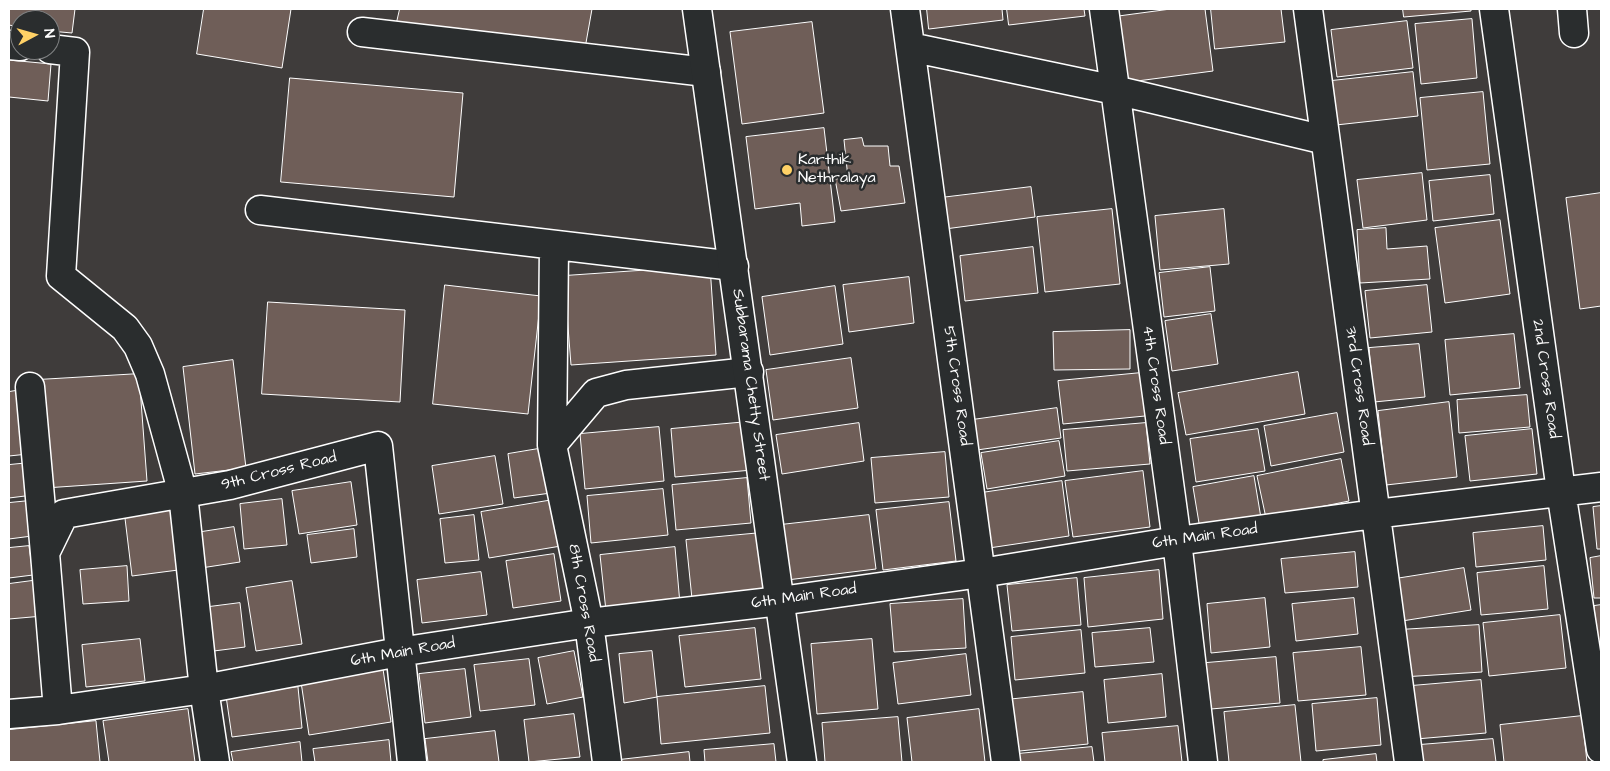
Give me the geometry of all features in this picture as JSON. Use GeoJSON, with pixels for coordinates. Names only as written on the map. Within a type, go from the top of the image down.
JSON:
{"type":"FeatureCollection","features":[{"type":"Feature","properties":{"kind":"street","name":"Subbarama Chetty Street"},"geometry":{"type":"LineString","coordinates":[[697,9],[802,762]]}},
{"type":"Feature","properties":{"kind":"street","name":"5th Cross Road"},"geometry":{"type":"LineString","coordinates":[[905,9],[1006,762]]}},
{"type":"Feature","properties":{"kind":"street","name":"4th Cross Road"},"geometry":{"type":"LineString","coordinates":[[1104,9],[1177,540],[1203,762]]}},
{"type":"Feature","properties":{"kind":"street","name":"3rd Cross Road"},"geometry":{"type":"LineString","coordinates":[[1308,9],[1409,762]]}},
{"type":"Feature","properties":{"kind":"street","name":"2nd Cross Road"},"geometry":{"type":"LineString","coordinates":[[1494,9],[1561,491],[1601,749]]}},
{"type":"Feature","properties":{"kind":"street"},"geometry":{"type":"LineString","coordinates":[[362,32],[706,72]]}},
{"type":"Feature","properties":{"kind":"street"},"geometry":{"type":"LineString","coordinates":[[910,47],[1115,90],[1325,140]]}},
{"type":"Feature","properties":{"kind":"street"},"geometry":{"type":"LineString","coordinates":[[60,50],[75,52],[61,276],[124,328],[138,346],[150,374],[183,494],[204,689],[215,762]]}},
{"type":"Feature","properties":{"kind":"street"},"geometry":{"type":"LineString","coordinates":[[260,210],[734,266]]}},
{"type":"Feature","properties":{"kind":"street","name":"8th Cross Road"},"geometry":{"type":"LineString","coordinates":[[554,245],[552,445],[588,623],[607,762]]}},
{"type":"Feature","properties":{"kind":"street"},"geometry":{"type":"LineString","coordinates":[[552,445],[596,393],[626,385],[748,372]]}},
{"type":"Feature","properties":{"kind":"street"},"geometry":{"type":"LineString","coordinates":[[30,387],[58,710]]}},
{"type":"Feature","properties":{"kind":"street","name":"9th Cross Road"},"geometry":{"type":"LineString","coordinates":[[44,553],[64,514],[230,485],[378,446],[412,762]]}},
{"type":"Feature","properties":{"kind":"street","name":"6th Main Road"},"geometry":{"type":"LineString","coordinates":[[9,714],[58,710],[204,689],[400,652],[588,623],[780,601],[981,573],[1177,540],[1601,487]]}},
{"type":"Feature","properties":{"kind":"building"},"geometry":{"type":"Polygon","coordinates":[[[9,9],[75,9],[72,33],[60,32],[60,10],[10,10],[9,25],[9,9]]]}},
{"type":"Feature","properties":{"kind":"building"},"geometry":{"type":"Polygon","coordinates":[[[204,9],[291,9],[282,68],[197,54],[204,9]]]}},
{"type":"Feature","properties":{"kind":"building"},"geometry":{"type":"Polygon","coordinates":[[[400,9],[592,9],[584,54],[397,22],[400,9]]]}},
{"type":"Feature","properties":{"kind":"building"},"geometry":{"type":"Polygon","coordinates":[[[927,9],[1002,9],[1003,20],[929,29],[927,9]]]}},
{"type":"Feature","properties":{"kind":"building"},"geometry":{"type":"Polygon","coordinates":[[[1007,9],[1084,9],[1085,16],[1009,25],[1007,9]]]}},
{"type":"Feature","properties":{"kind":"building"},"geometry":{"type":"Polygon","coordinates":[[[1171,9],[1205,9],[1213,71],[1122,83],[1114,17],[1171,9]]]}},
{"type":"Feature","properties":{"kind":"building"},"geometry":{"type":"Polygon","coordinates":[[[1211,9],[1281,9],[1285,42],[1215,49],[1211,9]]]}},
{"type":"Feature","properties":{"kind":"building"},"geometry":{"type":"Polygon","coordinates":[[[1403,9],[1471,9],[1471,11],[1404,17],[1403,9]]]}},
{"type":"Feature","properties":{"kind":"building"},"geometry":{"type":"Polygon","coordinates":[[[1472,19],[1477,78],[1421,84],[1415,24],[1472,19]]]}},
{"type":"Feature","properties":{"kind":"building"},"geometry":{"type":"Polygon","coordinates":[[[1407,21],[1413,68],[1337,77],[1331,30],[1407,21]]]}},
{"type":"Feature","properties":{"kind":"building"},"geometry":{"type":"Polygon","coordinates":[[[812,22],[824,113],[742,124],[730,32],[812,22]]]}},
{"type":"Feature","properties":{"kind":"building"},"geometry":{"type":"Polygon","coordinates":[[[9,60],[51,64],[48,101],[9,97],[9,60]]]}},
{"type":"Feature","properties":{"kind":"building"},"geometry":{"type":"Polygon","coordinates":[[[1413,72],[1418,116],[1336,125],[1331,81],[1413,72]]]}},
{"type":"Feature","properties":{"kind":"building"},"geometry":{"type":"Polygon","coordinates":[[[290,78],[463,93],[454,197],[281,182],[290,78]]]}},
{"type":"Feature","properties":{"kind":"building"},"geometry":{"type":"Polygon","coordinates":[[[1483,92],[1490,164],[1427,170],[1420,98],[1483,92]]]}},
{"type":"Feature","properties":{"kind":"building"},"geometry":{"type":"Polygon","coordinates":[[[824,128],[835,222],[802,226],[800,203],[755,209],[746,137],[824,128]]]}},
{"type":"Feature","properties":{"kind":"building"},"geometry":{"type":"Polygon","coordinates":[[[862,138],[864,146],[888,146],[890,166],[899,166],[905,203],[841,211],[835,179],[848,178],[844,140],[862,138]]]}},
{"type":"Feature","properties":{"kind":"building"},"geometry":{"type":"Polygon","coordinates":[[[1422,173],[1427,220],[1363,228],[1357,180],[1422,173]]]}},
{"type":"Feature","properties":{"kind":"building"},"geometry":{"type":"Polygon","coordinates":[[[1490,175],[1494,214],[1433,221],[1429,181],[1490,175]]]}},
{"type":"Feature","properties":{"kind":"building"},"geometry":{"type":"Polygon","coordinates":[[[1031,187],[1035,217],[945,229],[940,198],[1031,187]]]}},
{"type":"Feature","properties":{"kind":"building"},"geometry":{"type":"Polygon","coordinates":[[[1601,193],[1601,306],[1580,309],[1566,198],[1601,193]]]}},
{"type":"Feature","properties":{"kind":"building"},"geometry":{"type":"Polygon","coordinates":[[[1112,209],[1120,284],[1045,292],[1037,217],[1112,209]]]}},
{"type":"Feature","properties":{"kind":"building"},"geometry":{"type":"Polygon","coordinates":[[[1224,209],[1229,264],[1160,270],[1155,216],[1224,209]]]}},
{"type":"Feature","properties":{"kind":"building"},"geometry":{"type":"Polygon","coordinates":[[[1500,220],[1510,294],[1445,303],[1435,228],[1500,220]]]}},
{"type":"Feature","properties":{"kind":"building"},"geometry":{"type":"Polygon","coordinates":[[[1386,228],[1387,249],[1427,246],[1430,279],[1360,283],[1357,230],[1386,228]]]}},
{"type":"Feature","properties":{"kind":"building"},"geometry":{"type":"Polygon","coordinates":[[[1033,247],[1038,293],[965,301],[960,256],[1033,247]]]}},
{"type":"Feature","properties":{"kind":"building"},"geometry":{"type":"Polygon","coordinates":[[[710,266],[716,355],[571,365],[564,276],[710,266]]]}},
{"type":"Feature","properties":{"kind":"building"},"geometry":{"type":"Polygon","coordinates":[[[1210,267],[1215,311],[1164,317],[1159,273],[1210,267]]]}},
{"type":"Feature","properties":{"kind":"building"},"geometry":{"type":"Polygon","coordinates":[[[909,277],[914,323],[849,332],[843,285],[909,277]]]}},
{"type":"Feature","properties":{"kind":"building"},"geometry":{"type":"Polygon","coordinates":[[[445,285],[541,296],[528,414],[433,404],[445,285]]]}},
{"type":"Feature","properties":{"kind":"building"},"geometry":{"type":"Polygon","coordinates":[[[1427,285],[1432,332],[1370,338],[1365,291],[1427,285]]]}},
{"type":"Feature","properties":{"kind":"building"},"geometry":{"type":"Polygon","coordinates":[[[835,286],[843,344],[770,355],[762,297],[835,286]]]}},
{"type":"Feature","properties":{"kind":"building"},"geometry":{"type":"Polygon","coordinates":[[[268,302],[405,310],[400,402],[262,394],[268,302]]]}},
{"type":"Feature","properties":{"kind":"building"},"geometry":{"type":"Polygon","coordinates":[[[1211,314],[1218,364],[1172,371],[1165,321],[1211,314]]]}},
{"type":"Feature","properties":{"kind":"building"},"geometry":{"type":"Polygon","coordinates":[[[1130,330],[1130,369],[1054,370],[1053,332],[1130,330]]]}},
{"type":"Feature","properties":{"kind":"building"},"geometry":{"type":"Polygon","coordinates":[[[1514,334],[1520,388],[1450,395],[1445,340],[1514,334]]]}},
{"type":"Feature","properties":{"kind":"building"},"geometry":{"type":"Polygon","coordinates":[[[1419,344],[1425,397],[1374,402],[1369,348],[1419,344]]]}},
{"type":"Feature","properties":{"kind":"building"},"geometry":{"type":"Polygon","coordinates":[[[851,358],[858,408],[773,420],[766,370],[851,358]]]}},
{"type":"Feature","properties":{"kind":"building"},"geometry":{"type":"Polygon","coordinates":[[[233,360],[246,468],[195,474],[183,367],[233,360]]]}},
{"type":"Feature","properties":{"kind":"building"},"geometry":{"type":"Polygon","coordinates":[[[1298,372],[1305,414],[1186,435],[1178,393],[1298,372]]]}},
{"type":"Feature","properties":{"kind":"building"},"geometry":{"type":"Polygon","coordinates":[[[1141,373],[1145,416],[1063,424],[1058,381],[1141,373]]]}},
{"type":"Feature","properties":{"kind":"building"},"geometry":{"type":"Polygon","coordinates":[[[139,374],[147,481],[45,488],[37,380],[139,374]]]}},
{"type":"Feature","properties":{"kind":"building"},"geometry":{"type":"Polygon","coordinates":[[[21,390],[28,454],[9,456],[9,392],[21,390]]]}},
{"type":"Feature","properties":{"kind":"building"},"geometry":{"type":"Polygon","coordinates":[[[1527,395],[1530,427],[1459,433],[1457,400],[1527,395]]]}},
{"type":"Feature","properties":{"kind":"building"},"geometry":{"type":"Polygon","coordinates":[[[1449,402],[1457,477],[1386,485],[1378,411],[1449,402]]]}},
{"type":"Feature","properties":{"kind":"building"},"geometry":{"type":"Polygon","coordinates":[[[1057,408],[1061,438],[977,450],[972,420],[1057,408]]]}},
{"type":"Feature","properties":{"kind":"building"},"geometry":{"type":"Polygon","coordinates":[[[1337,413],[1344,452],[1271,466],[1264,426],[1337,413]]]}},
{"type":"Feature","properties":{"kind":"building"},"geometry":{"type":"Polygon","coordinates":[[[747,422],[752,470],[675,477],[671,429],[747,422]]]}},
{"type":"Feature","properties":{"kind":"building"},"geometry":{"type":"Polygon","coordinates":[[[859,423],[864,461],[782,474],[776,435],[859,423]]]}},
{"type":"Feature","properties":{"kind":"building"},"geometry":{"type":"Polygon","coordinates":[[[1146,423],[1150,464],[1067,471],[1063,430],[1146,423]]]}},
{"type":"Feature","properties":{"kind":"building"},"geometry":{"type":"Polygon","coordinates":[[[659,427],[664,481],[585,489],[580,434],[659,427]]]}},
{"type":"Feature","properties":{"kind":"building"},"geometry":{"type":"Polygon","coordinates":[[[1258,429],[1265,471],[1196,482],[1190,439],[1258,429]]]}},
{"type":"Feature","properties":{"kind":"building"},"geometry":{"type":"Polygon","coordinates":[[[1532,429],[1537,474],[1470,481],[1465,436],[1532,429]]]}},
{"type":"Feature","properties":{"kind":"building"},"geometry":{"type":"Polygon","coordinates":[[[1059,441],[1065,476],[987,489],[981,453],[1059,441]]]}},
{"type":"Feature","properties":{"kind":"building"},"geometry":{"type":"Polygon","coordinates":[[[544,448],[551,493],[514,498],[508,454],[544,448]]]}},
{"type":"Feature","properties":{"kind":"building"},"geometry":{"type":"Polygon","coordinates":[[[945,452],[949,497],[875,503],[871,458],[945,452]]]}},
{"type":"Feature","properties":{"kind":"building"},"geometry":{"type":"Polygon","coordinates":[[[495,456],[503,504],[439,514],[432,466],[495,456]]]}},
{"type":"Feature","properties":{"kind":"building"},"geometry":{"type":"Polygon","coordinates":[[[1341,459],[1349,501],[1266,518],[1257,476],[1341,459]]]}},
{"type":"Feature","properties":{"kind":"building"},"geometry":{"type":"Polygon","coordinates":[[[29,463],[33,495],[9,498],[9,465],[29,463]]]}},
{"type":"Feature","properties":{"kind":"building"},"geometry":{"type":"Polygon","coordinates":[[[1143,471],[1150,527],[1073,537],[1065,481],[1143,471]]]}},
{"type":"Feature","properties":{"kind":"building"},"geometry":{"type":"Polygon","coordinates":[[[1254,476],[1261,518],[1200,529],[1193,487],[1254,476]]]}},
{"type":"Feature","properties":{"kind":"building"},"geometry":{"type":"Polygon","coordinates":[[[747,478],[751,523],[676,530],[672,485],[747,478]]]}},
{"type":"Feature","properties":{"kind":"building"},"geometry":{"type":"Polygon","coordinates":[[[1062,481],[1069,536],[989,548],[981,493],[1062,481]]]}},
{"type":"Feature","properties":{"kind":"building"},"geometry":{"type":"Polygon","coordinates":[[[351,482],[357,525],[299,534],[292,491],[351,482]]]}},
{"type":"Feature","properties":{"kind":"building"},"geometry":{"type":"Polygon","coordinates":[[[663,489],[668,535],[591,543],[587,496],[663,489]]]}},
{"type":"Feature","properties":{"kind":"building"},"geometry":{"type":"Polygon","coordinates":[[[282,499],[287,545],[244,549],[240,504],[282,499]]]}},
{"type":"Feature","properties":{"kind":"building"},"geometry":{"type":"Polygon","coordinates":[[[553,500],[561,546],[489,558],[481,512],[553,500]]]}},
{"type":"Feature","properties":{"kind":"building"},"geometry":{"type":"Polygon","coordinates":[[[29,501],[32,536],[9,539],[9,503],[29,501]]]}},
{"type":"Feature","properties":{"kind":"building"},"geometry":{"type":"Polygon","coordinates":[[[949,502],[956,561],[883,570],[876,510],[949,502]]]}},
{"type":"Feature","properties":{"kind":"building"},"geometry":{"type":"Polygon","coordinates":[[[178,503],[186,569],[132,576],[124,510],[178,503]]]}},
{"type":"Feature","properties":{"kind":"building"},"geometry":{"type":"Polygon","coordinates":[[[1601,506],[1601,549],[1597,549],[1593,507],[1601,506]]]}},
{"type":"Feature","properties":{"kind":"building"},"geometry":{"type":"Polygon","coordinates":[[[474,515],[479,560],[445,563],[440,519],[474,515]]]}},
{"type":"Feature","properties":{"kind":"building"},"geometry":{"type":"Polygon","coordinates":[[[869,515],[876,569],[787,580],[780,525],[869,515]]]}},
{"type":"Feature","properties":{"kind":"building"},"geometry":{"type":"Polygon","coordinates":[[[1543,526],[1546,560],[1476,567],[1473,533],[1543,526]]]}},
{"type":"Feature","properties":{"kind":"building"},"geometry":{"type":"Polygon","coordinates":[[[234,527],[240,562],[201,568],[195,533],[234,527]]]}},
{"type":"Feature","properties":{"kind":"building"},"geometry":{"type":"Polygon","coordinates":[[[354,529],[357,557],[311,563],[307,535],[354,529]]]}},
{"type":"Feature","properties":{"kind":"building"},"geometry":{"type":"Polygon","coordinates":[[[761,533],[766,592],[692,599],[686,540],[761,533]]]}},
{"type":"Feature","properties":{"kind":"building"},"geometry":{"type":"Polygon","coordinates":[[[29,546],[33,575],[9,578],[9,548],[29,546]]]}},
{"type":"Feature","properties":{"kind":"building"},"geometry":{"type":"Polygon","coordinates":[[[675,547],[680,604],[606,611],[600,555],[675,547]]]}},
{"type":"Feature","properties":{"kind":"building"},"geometry":{"type":"Polygon","coordinates":[[[1355,552],[1358,587],[1285,593],[1281,559],[1355,552]]]}},
{"type":"Feature","properties":{"kind":"building"},"geometry":{"type":"Polygon","coordinates":[[[554,554],[561,601],[513,608],[506,561],[554,554]]]}},
{"type":"Feature","properties":{"kind":"building"},"geometry":{"type":"Polygon","coordinates":[[[1601,556],[1601,598],[1594,598],[1590,558],[1601,556]]]}},
{"type":"Feature","properties":{"kind":"building"},"geometry":{"type":"Polygon","coordinates":[[[127,566],[129,601],[83,604],[80,570],[127,566]]]}},
{"type":"Feature","properties":{"kind":"building"},"geometry":{"type":"Polygon","coordinates":[[[1544,566],[1548,609],[1481,615],[1477,573],[1544,566]]]}},
{"type":"Feature","properties":{"kind":"building"},"geometry":{"type":"Polygon","coordinates":[[[1464,568],[1471,610],[1402,621],[1395,579],[1464,568]]]}},
{"type":"Feature","properties":{"kind":"building"},"geometry":{"type":"Polygon","coordinates":[[[1159,570],[1163,619],[1088,627],[1084,578],[1159,570]]]}},
{"type":"Feature","properties":{"kind":"building"},"geometry":{"type":"Polygon","coordinates":[[[481,572],[487,615],[422,623],[417,580],[481,572]]]}},
{"type":"Feature","properties":{"kind":"building"},"geometry":{"type":"Polygon","coordinates":[[[1077,578],[1081,625],[1012,631],[1007,585],[1077,578]]]}},
{"type":"Feature","properties":{"kind":"building"},"geometry":{"type":"Polygon","coordinates":[[[39,580],[43,616],[9,619],[9,584],[39,580]]]}},
{"type":"Feature","properties":{"kind":"building"},"geometry":{"type":"Polygon","coordinates":[[[292,581],[302,644],[256,651],[246,588],[292,581]]]}},
{"type":"Feature","properties":{"kind":"building"},"geometry":{"type":"Polygon","coordinates":[[[1265,598],[1270,647],[1211,653],[1207,604],[1265,598]]]}},
{"type":"Feature","properties":{"kind":"building"},"geometry":{"type":"Polygon","coordinates":[[[1354,598],[1358,634],[1296,641],[1292,604],[1354,598]]]}},
{"type":"Feature","properties":{"kind":"building"},"geometry":{"type":"Polygon","coordinates":[[[963,599],[966,648],[894,652],[890,604],[963,599]]]}},
{"type":"Feature","properties":{"kind":"building"},"geometry":{"type":"Polygon","coordinates":[[[240,603],[245,647],[206,652],[201,608],[240,603]]]}},
{"type":"Feature","properties":{"kind":"building"},"geometry":{"type":"Polygon","coordinates":[[[1601,605],[1601,652],[1598,652],[1594,606],[1601,605]]]}},
{"type":"Feature","properties":{"kind":"building"},"geometry":{"type":"Polygon","coordinates":[[[1560,615],[1566,668],[1489,676],[1483,623],[1560,615]]]}},
{"type":"Feature","properties":{"kind":"building"},"geometry":{"type":"Polygon","coordinates":[[[1479,625],[1482,672],[1402,677],[1399,630],[1479,625]]]}},
{"type":"Feature","properties":{"kind":"building"},"geometry":{"type":"Polygon","coordinates":[[[755,628],[761,679],[685,687],[679,636],[755,628]]]}},
{"type":"Feature","properties":{"kind":"building"},"geometry":{"type":"Polygon","coordinates":[[[1150,628],[1154,662],[1095,667],[1092,633],[1150,628]]]}},
{"type":"Feature","properties":{"kind":"building"},"geometry":{"type":"Polygon","coordinates":[[[1081,630],[1085,673],[1015,680],[1011,637],[1081,630]]]}},
{"type":"Feature","properties":{"kind":"building"},"geometry":{"type":"Polygon","coordinates":[[[140,639],[145,681],[86,687],[82,645],[140,639]]]}},
{"type":"Feature","properties":{"kind":"building"},"geometry":{"type":"Polygon","coordinates":[[[872,639],[878,709],[817,714],[811,644],[872,639]]]}},
{"type":"Feature","properties":{"kind":"building"},"geometry":{"type":"Polygon","coordinates":[[[1361,647],[1366,695],[1298,701],[1293,653],[1361,647]]]}},
{"type":"Feature","properties":{"kind":"building"},"geometry":{"type":"Polygon","coordinates":[[[574,651],[583,697],[547,704],[538,658],[574,651]]]}},
{"type":"Feature","properties":{"kind":"building"},"geometry":{"type":"Polygon","coordinates":[[[652,651],[657,697],[624,703],[619,654],[652,651]]]}},
{"type":"Feature","properties":{"kind":"building"},"geometry":{"type":"Polygon","coordinates":[[[966,654],[971,695],[898,704],[893,663],[966,654]]]}},
{"type":"Feature","properties":{"kind":"building"},"geometry":{"type":"Polygon","coordinates":[[[1276,657],[1280,703],[1211,709],[1206,663],[1276,657]]]}},
{"type":"Feature","properties":{"kind":"building"},"geometry":{"type":"Polygon","coordinates":[[[529,659],[535,705],[480,711],[474,665],[529,659]]]}},
{"type":"Feature","properties":{"kind":"building"},"geometry":{"type":"Polygon","coordinates":[[[383,669],[391,722],[309,735],[301,682],[383,669]]]}},
{"type":"Feature","properties":{"kind":"building"},"geometry":{"type":"Polygon","coordinates":[[[465,669],[471,717],[425,723],[419,674],[465,669]]]}},
{"type":"Feature","properties":{"kind":"building"},"geometry":{"type":"Polygon","coordinates":[[[1162,674],[1166,717],[1108,723],[1104,680],[1162,674]]]}},
{"type":"Feature","properties":{"kind":"building"},"geometry":{"type":"Polygon","coordinates":[[[1481,680],[1486,733],[1416,739],[1411,686],[1481,680]]]}},
{"type":"Feature","properties":{"kind":"building"},"geometry":{"type":"Polygon","coordinates":[[[765,686],[770,733],[661,744],[657,697],[765,686]]]}},
{"type":"Feature","properties":{"kind":"building"},"geometry":{"type":"Polygon","coordinates":[[[298,687],[302,728],[232,737],[226,696],[298,687]]]}},
{"type":"Feature","properties":{"kind":"building"},"geometry":{"type":"Polygon","coordinates":[[[1083,692],[1088,744],[1010,752],[1005,700],[1083,692]]]}},
{"type":"Feature","properties":{"kind":"building"},"geometry":{"type":"Polygon","coordinates":[[[1377,698],[1381,745],[1316,751],[1312,704],[1377,698]]]}},
{"type":"Feature","properties":{"kind":"building"},"geometry":{"type":"Polygon","coordinates":[[[1295,705],[1301,762],[1229,762],[1224,712],[1295,705]]]}},
{"type":"Feature","properties":{"kind":"building"},"geometry":{"type":"Polygon","coordinates":[[[188,709],[195,762],[109,762],[103,721],[188,709]]]}},
{"type":"Feature","properties":{"kind":"building"},"geometry":{"type":"Polygon","coordinates":[[[979,709],[985,762],[912,762],[907,718],[979,709]]]}},
{"type":"Feature","properties":{"kind":"building"},"geometry":{"type":"Polygon","coordinates":[[[574,714],[580,757],[529,762],[524,720],[574,714]]]}},
{"type":"Feature","properties":{"kind":"building"},"geometry":{"type":"Polygon","coordinates":[[[1582,716],[1587,762],[1504,762],[1500,725],[1582,716]]]}},
{"type":"Feature","properties":{"kind":"building"},"geometry":{"type":"Polygon","coordinates":[[[898,717],[902,762],[825,762],[822,723],[898,717]]]}},
{"type":"Feature","properties":{"kind":"building"},"geometry":{"type":"Polygon","coordinates":[[[96,721],[100,762],[9,762],[9,730],[96,721]]]}},
{"type":"Feature","properties":{"kind":"building"},"geometry":{"type":"Polygon","coordinates":[[[1178,726],[1182,762],[1105,762],[1102,733],[1178,726]]]}},
{"type":"Feature","properties":{"kind":"building"},"geometry":{"type":"Polygon","coordinates":[[[495,731],[499,762],[428,762],[425,739],[495,731]]]}},
{"type":"Feature","properties":{"kind":"building"},"geometry":{"type":"Polygon","coordinates":[[[1493,739],[1496,762],[1421,762],[1419,745],[1493,739]]]}},
{"type":"Feature","properties":{"kind":"building"},"geometry":{"type":"Polygon","coordinates":[[[389,740],[391,762],[315,762],[313,749],[389,740]]]}},
{"type":"Feature","properties":{"kind":"building"},"geometry":{"type":"Polygon","coordinates":[[[300,742],[302,762],[233,762],[231,752],[300,742]]]}},
{"type":"Feature","properties":{"kind":"building"},"geometry":{"type":"Polygon","coordinates":[[[774,744],[776,762],[705,762],[704,750],[774,744]]]}},
{"type":"Feature","properties":{"kind":"building"},"geometry":{"type":"Polygon","coordinates":[[[1092,747],[1094,762],[1017,762],[1017,754],[1092,747]]]}},
{"type":"Feature","properties":{"kind":"building"},"geometry":{"type":"Polygon","coordinates":[[[689,752],[690,762],[619,762],[619,760],[689,752]]]}},
{"type":"Feature","properties":{"kind":"building"},"geometry":{"type":"Polygon","coordinates":[[[1376,754],[1377,762],[1323,762],[1323,760],[1376,754]]]}},
{"type":"Feature","properties":{"kind":"place","name":"Karthik Nethralaya"},"geometry":{"type":"Point","coordinates":[787,170]}}]}
